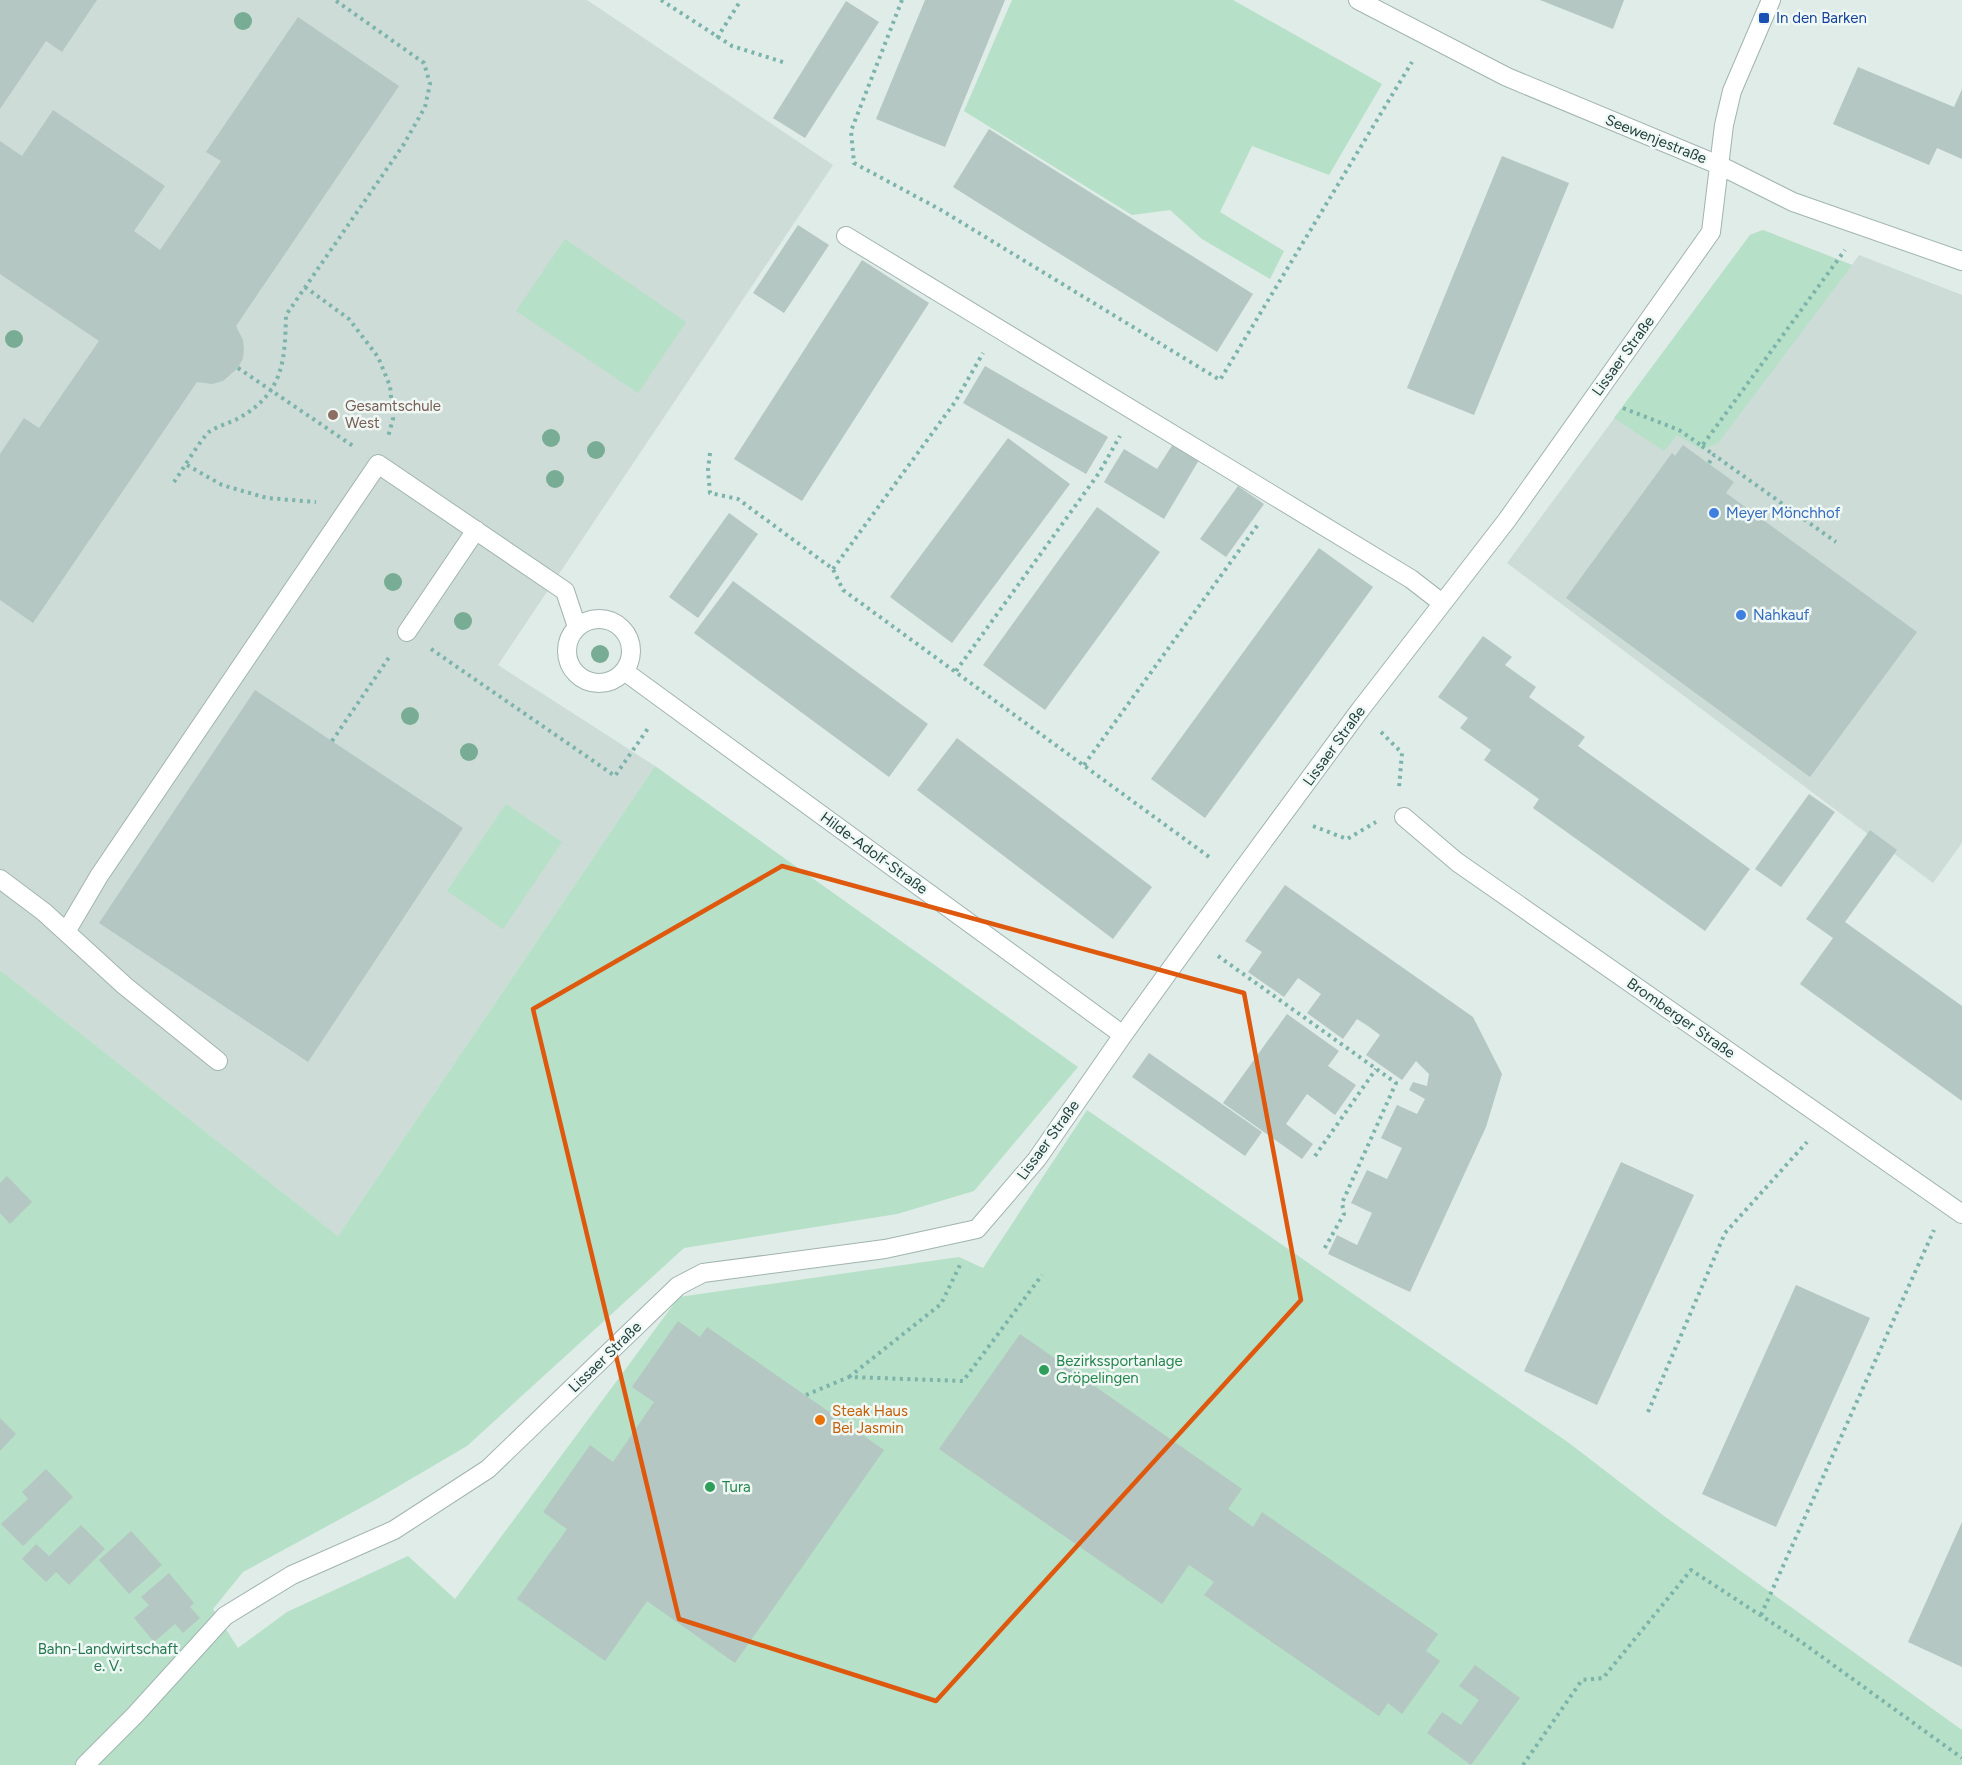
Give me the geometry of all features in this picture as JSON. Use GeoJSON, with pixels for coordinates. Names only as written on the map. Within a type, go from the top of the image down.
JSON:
{"type":"FeatureCollection","features":[{"type":"Feature","properties":{"kind":"street","name":"Seewenjestraße"},"geometry":{"type":"LineString","coordinates":[[1358,0],[1507,77],[1721,166],[1793,202],[1962,261]]}},
{"type":"Feature","properties":{"kind":"street"},"geometry":{"type":"LineString","coordinates":[[1721,166],[1724,125],[1732,91],[1771,0]]}},
{"type":"Feature","properties":{"kind":"street","name":"Lissaer Straße"},"geometry":{"type":"LineString","coordinates":[[85,1765],[135,1715],[225,1616],[292,1575],[394,1530],[488,1469],[678,1286],[703,1273],[885,1249],[977,1229],[1037,1159],[1237,877],[1360,710],[1507,520],[1712,232],[1721,166]]}},
{"type":"Feature","properties":{"kind":"street"},"geometry":{"type":"LineString","coordinates":[[846,236],[1411,579],[1442,603]]}},
{"type":"Feature","properties":{"kind":"street"},"geometry":{"type":"LineString","coordinates":[[66,932],[99,876],[378,464],[566,591],[577,627]]}},
{"type":"Feature","properties":{"kind":"street"},"geometry":{"type":"LineString","coordinates":[[407,632],[476,530]]}},
{"type":"Feature","properties":{"kind":"street"},"geometry":{"type":"LineString","coordinates":[[608,620],[626,632],[632,651],[630,662],[617,678],[607,682],[586,681],[570,667],[567,646],[570,636],[577,627],[586,621],[608,620]]}},
{"type":"Feature","properties":{"kind":"street","name":"Hilde-Adolf-Straße"},"geometry":{"type":"LineString","coordinates":[[624,671],[1123,1035]]}},
{"type":"Feature","properties":{"kind":"street","name":"Bromberger Straße"},"geometry":{"type":"LineString","coordinates":[[1404,817],[1456,862],[1962,1214]]}},
{"type":"Feature","properties":{"kind":"street"},"geometry":{"type":"LineString","coordinates":[[0,879],[44,912],[125,986],[218,1061]]}},
{"type":"Feature","properties":{"kind":"path"},"geometry":{"type":"LineString","coordinates":[[174,482],[209,432],[238,419],[261,404],[272,391],[279,375],[285,346],[286,315],[404,144],[425,107],[430,84],[424,63],[335,0]]}},
{"type":"Feature","properties":{"kind":"path"},"geometry":{"type":"LineString","coordinates":[[661,0],[732,46],[786,63]]}},
{"type":"Feature","properties":{"kind":"path"},"geometry":{"type":"LineString","coordinates":[[717,38],[741,0]]}},
{"type":"Feature","properties":{"kind":"path"},"geometry":{"type":"LineString","coordinates":[[902,0],[851,130],[854,163],[941,210],[1220,380],[1428,36]]}},
{"type":"Feature","properties":{"kind":"path"},"geometry":{"type":"LineString","coordinates":[[1702,446],[1863,226]]}},
{"type":"Feature","properties":{"kind":"path"},"geometry":{"type":"LineString","coordinates":[[238,368],[378,464],[393,419],[390,386],[378,357],[349,319],[305,287]]}},
{"type":"Feature","properties":{"kind":"path"},"geometry":{"type":"LineString","coordinates":[[833,569],[955,402],[998,328]]}},
{"type":"Feature","properties":{"kind":"path"},"geometry":{"type":"LineString","coordinates":[[1594,396],[1678,430],[1836,542]]}},
{"type":"Feature","properties":{"kind":"path"},"geometry":{"type":"LineString","coordinates":[[956,671],[1099,473],[1135,411]]}},
{"type":"Feature","properties":{"kind":"path"},"geometry":{"type":"LineString","coordinates":[[710,453],[708,470],[710,493],[738,499],[833,569],[843,590],[1237,877]]}},
{"type":"Feature","properties":{"kind":"path"},"geometry":{"type":"LineString","coordinates":[[1709,463],[1714,455]]}},
{"type":"Feature","properties":{"kind":"path"},"geometry":{"type":"LineString","coordinates":[[186,465],[222,485],[267,498],[313,503],[323,500]]}},
{"type":"Feature","properties":{"kind":"path"},"geometry":{"type":"LineString","coordinates":[[1084,765],[1277,497]]}},
{"type":"Feature","properties":{"kind":"path"},"geometry":{"type":"LineString","coordinates":[[332,741],[407,632],[615,776],[667,702]]}},
{"type":"Feature","properties":{"kind":"path"},"geometry":{"type":"LineString","coordinates":[[1360,710],[1401,753],[1397,804],[1404,817]]}},
{"type":"Feature","properties":{"kind":"path"},"geometry":{"type":"LineString","coordinates":[[1288,808],[1313,826],[1347,839],[1393,812],[1404,817]]}},
{"type":"Feature","properties":{"kind":"path"},"geometry":{"type":"LineString","coordinates":[[1194,938],[1396,1083],[1342,1203],[1344,1214],[1323,1251]]}},
{"type":"Feature","properties":{"kind":"path"},"geometry":{"type":"LineString","coordinates":[[1315,1156],[1376,1069]]}},
{"type":"Feature","properties":{"kind":"path"},"geometry":{"type":"LineString","coordinates":[[1648,1412],[1725,1233],[1827,1120]]}},
{"type":"Feature","properties":{"kind":"path"},"geometry":{"type":"LineString","coordinates":[[1761,1615],[1946,1203]]}},
{"type":"Feature","properties":{"kind":"path"},"geometry":{"type":"LineString","coordinates":[[806,1395],[849,1377],[941,1304],[977,1229]]}},
{"type":"Feature","properties":{"kind":"path"},"geometry":{"type":"LineString","coordinates":[[849,1377],[963,1382],[1042,1275]]}},
{"type":"Feature","properties":{"kind":"path"},"geometry":{"type":"LineString","coordinates":[[1523,1765],[1582,1680],[1603,1678],[1691,1570],[1800,1641],[1962,1758]]}},
{"type":"Feature","properties":{"kind":"highlighted area"},"geometry":{"type":"Polygon","coordinates":[[[782,866],[1244,993],[1301,1300],[936,1701],[679,1619],[533,1009],[782,866]]]}},
{"type":"Feature","properties":{"kind":"shaded area","name":"Gesamtschule West"},"geometry":{"type":"Polygon","coordinates":[[[0,0],[587,0],[833,165],[498,665],[655,766],[338,1236],[0,970],[0,0]]]}},
{"type":"Feature","properties":{"kind":"shaded area"},"geometry":{"type":"Polygon","coordinates":[[[1763,230],[1852,265],[1859,255],[1962,295],[1962,843],[1933,883],[1507,563],[1750,235],[1763,230]]]}},
{"type":"Feature","properties":{"kind":"green space"},"geometry":{"type":"Polygon","coordinates":[[[1012,0],[1233,0],[1382,84],[1329,175],[1252,146],[1220,212],[1284,251],[1270,279],[1202,239],[1170,210],[1132,215],[964,111],[1012,0]]]}},
{"type":"Feature","properties":{"kind":"green space"},"geometry":{"type":"Polygon","coordinates":[[[1763,230],[1852,265],[1718,443],[1702,450],[1677,435],[1664,451],[1614,418],[1750,235],[1763,230]]]}},
{"type":"Feature","properties":{"kind":"green space"},"geometry":{"type":"Polygon","coordinates":[[[565,239],[686,322],[638,393],[516,311],[565,239]]]}},
{"type":"Feature","properties":{"kind":"green space","name":"Bahn-Landwirtschaft e. V."},"geometry":{"type":"Polygon","coordinates":[[[655,766],[1078,1067],[974,1191],[897,1214],[684,1248],[467,1446],[375,1500],[243,1572],[213,1609],[238,1648],[287,1612],[408,1556],[455,1599],[679,1297],[959,1257],[983,1268],[1087,1110],[1569,1443],[1664,1516],[1962,1730],[1962,1765],[0,1765],[0,970],[338,1236],[655,766]]]}},
{"type":"Feature","properties":{"kind":"green space"},"geometry":{"type":"Polygon","coordinates":[[[506,804],[562,842],[503,929],[447,891],[506,804]]]}},
{"type":"Feature","properties":{"kind":"building"},"geometry":{"type":"Polygon","coordinates":[[[0,0],[97,0],[62,52],[46,41],[0,109],[0,0]]]}},
{"type":"Feature","properties":{"kind":"building"},"geometry":{"type":"Polygon","coordinates":[[[925,0],[1005,0],[945,147],[876,119],[925,0]]]}},
{"type":"Feature","properties":{"kind":"building"},"geometry":{"type":"Polygon","coordinates":[[[1540,0],[1624,0],[1613,29],[1540,0]]]}},
{"type":"Feature","properties":{"kind":"building"},"geometry":{"type":"Polygon","coordinates":[[[846,1],[879,22],[805,138],[773,118],[846,1]]]}},
{"type":"Feature","properties":{"kind":"building"},"geometry":{"type":"Polygon","coordinates":[[[298,17],[399,86],[236,326],[243,340],[244,349],[238,368],[223,381],[212,384],[197,382],[33,623],[0,600],[0,454],[24,418],[39,428],[99,341],[0,274],[0,141],[22,156],[53,110],[165,186],[134,231],[160,250],[221,161],[206,152],[298,17]]]}},
{"type":"Feature","properties":{"kind":"building"},"geometry":{"type":"Polygon","coordinates":[[[1858,67],[1954,107],[1962,89],[1962,159],[1937,148],[1929,165],[1833,124],[1858,67]]]}},
{"type":"Feature","properties":{"kind":"building"},"geometry":{"type":"Polygon","coordinates":[[[989,129],[1253,294],[1217,352],[953,187],[989,129]]]}},
{"type":"Feature","properties":{"kind":"building"},"geometry":{"type":"Polygon","coordinates":[[[1502,156],[1569,183],[1474,415],[1407,388],[1502,156]]]}},
{"type":"Feature","properties":{"kind":"building"},"geometry":{"type":"Polygon","coordinates":[[[798,225],[829,245],[784,313],[753,293],[798,225]]]}},
{"type":"Feature","properties":{"kind":"building"},"geometry":{"type":"Polygon","coordinates":[[[862,260],[929,303],[802,501],[734,459],[862,260]]]}},
{"type":"Feature","properties":{"kind":"building"},"geometry":{"type":"Polygon","coordinates":[[[985,366],[1108,437],[1086,474],[963,403],[985,366]]]}},
{"type":"Feature","properties":{"kind":"building"},"geometry":{"type":"Polygon","coordinates":[[[1008,438],[1070,484],[952,643],[890,597],[1008,438]]]}},
{"type":"Feature","properties":{"kind":"building"},"geometry":{"type":"Polygon","coordinates":[[[1173,444],[1199,460],[1164,519],[1104,482],[1124,449],[1157,469],[1173,444]]]}},
{"type":"Feature","properties":{"kind":"building"},"geometry":{"type":"Polygon","coordinates":[[[1683,445],[1734,482],[1726,493],[1917,632],[1810,777],[1566,598],[1672,453],[1675,456],[1683,445]]]}},
{"type":"Feature","properties":{"kind":"building"},"geometry":{"type":"Polygon","coordinates":[[[1238,486],[1264,504],[1226,557],[1200,539],[1238,486]]]}},
{"type":"Feature","properties":{"kind":"building"},"geometry":{"type":"Polygon","coordinates":[[[1097,507],[1160,552],[1045,710],[983,665],[1097,507]]]}},
{"type":"Feature","properties":{"kind":"building"},"geometry":{"type":"Polygon","coordinates":[[[729,513],[758,534],[698,618],[669,597],[729,513]]]}},
{"type":"Feature","properties":{"kind":"building"},"geometry":{"type":"Polygon","coordinates":[[[1319,548],[1373,587],[1205,818],[1151,779],[1319,548]]]}},
{"type":"Feature","properties":{"kind":"building"},"geometry":{"type":"Polygon","coordinates":[[[733,581],[928,724],[889,777],[694,633],[733,581]]]}},
{"type":"Feature","properties":{"kind":"building"},"geometry":{"type":"Polygon","coordinates":[[[1483,636],[1512,657],[1505,665],[1536,687],[1529,697],[1585,737],[1578,746],[1750,869],[1705,931],[1533,808],[1539,799],[1484,760],[1491,750],[1460,728],[1468,718],[1438,697],[1483,636]]]}},
{"type":"Feature","properties":{"kind":"building"},"geometry":{"type":"Polygon","coordinates":[[[255,690],[463,828],[308,1062],[99,923],[255,690]]]}},
{"type":"Feature","properties":{"kind":"building"},"geometry":{"type":"Polygon","coordinates":[[[957,738],[1152,887],[1113,939],[917,790],[957,738]]]}},
{"type":"Feature","properties":{"kind":"building"},"geometry":{"type":"Polygon","coordinates":[[[1809,794],[1835,812],[1781,887],[1755,869],[1809,794]]]}},
{"type":"Feature","properties":{"kind":"building"},"geometry":{"type":"Polygon","coordinates":[[[1870,830],[1897,850],[1845,922],[1962,1006],[1962,1101],[1800,984],[1833,938],[1806,919],[1870,830]]]}},
{"type":"Feature","properties":{"kind":"building"},"geometry":{"type":"Polygon","coordinates":[[[1285,885],[1473,1017],[1502,1074],[1486,1127],[1410,1292],[1328,1254],[1337,1235],[1357,1245],[1372,1213],[1351,1203],[1367,1170],[1387,1179],[1402,1148],[1381,1138],[1397,1105],[1417,1114],[1425,1099],[1409,1090],[1413,1082],[1427,1086],[1429,1074],[1416,1061],[1402,1080],[1366,1055],[1380,1035],[1368,1026],[1357,1019],[1343,1039],[1307,1013],[1321,994],[1298,978],[1284,997],[1248,972],[1262,952],[1245,941],[1285,885]]]}},
{"type":"Feature","properties":{"kind":"building"},"geometry":{"type":"Polygon","coordinates":[[[1287,1014],[1339,1051],[1328,1066],[1356,1085],[1335,1115],[1307,1094],[1286,1124],[1313,1144],[1302,1159],[1223,1103],[1287,1014]]]}},
{"type":"Feature","properties":{"kind":"building"},"geometry":{"type":"Polygon","coordinates":[[[1149,1053],[1262,1132],[1245,1156],[1132,1077],[1149,1053]]]}},
{"type":"Feature","properties":{"kind":"building"},"geometry":{"type":"Polygon","coordinates":[[[1621,1162],[1694,1195],[1597,1405],[1524,1371],[1621,1162]]]}},
{"type":"Feature","properties":{"kind":"building"},"geometry":{"type":"Polygon","coordinates":[[[7,1176],[32,1202],[10,1224],[0,1213],[0,1183],[7,1176]]]}},
{"type":"Feature","properties":{"kind":"building"},"geometry":{"type":"Polygon","coordinates":[[[1796,1285],[1870,1318],[1776,1527],[1702,1494],[1796,1285]]]}},
{"type":"Feature","properties":{"kind":"building","name":"Tura"},"geometry":{"type":"Polygon","coordinates":[[[678,1321],[700,1337],[707,1327],[884,1450],[735,1663],[647,1601],[605,1661],[517,1599],[567,1529],[543,1512],[590,1445],[613,1462],[654,1402],[632,1387],[678,1321]]]}},
{"type":"Feature","properties":{"kind":"building"},"geometry":{"type":"Polygon","coordinates":[[[1020,1334],[1242,1489],[1228,1509],[1253,1527],[1262,1512],[1438,1634],[1426,1651],[1440,1661],[1402,1714],[1388,1703],[1379,1716],[1204,1595],[1214,1582],[1189,1565],[1162,1604],[939,1449],[1020,1334]]]}},
{"type":"Feature","properties":{"kind":"building"},"geometry":{"type":"Polygon","coordinates":[[[0,1418],[16,1434],[0,1451],[0,1418]]]}},
{"type":"Feature","properties":{"kind":"building"},"geometry":{"type":"Polygon","coordinates":[[[46,1469],[73,1497],[23,1546],[1,1524],[28,1499],[22,1492],[46,1469]]]}},
{"type":"Feature","properties":{"kind":"building"},"geometry":{"type":"Polygon","coordinates":[[[1962,1522],[1962,1667],[1908,1642],[1962,1522]]]}},
{"type":"Feature","properties":{"kind":"building"},"geometry":{"type":"Polygon","coordinates":[[[81,1525],[105,1549],[69,1585],[56,1572],[46,1582],[22,1559],[36,1544],[49,1556],[81,1525]]]}},
{"type":"Feature","properties":{"kind":"building"},"geometry":{"type":"Polygon","coordinates":[[[131,1531],[162,1565],[129,1594],[99,1560],[131,1531]]]}},
{"type":"Feature","properties":{"kind":"building"},"geometry":{"type":"Polygon","coordinates":[[[169,1573],[194,1603],[190,1607],[200,1618],[183,1633],[175,1624],[154,1642],[134,1618],[149,1605],[141,1597],[169,1573]]]}},
{"type":"Feature","properties":{"kind":"building"},"geometry":{"type":"Polygon","coordinates":[[[1475,1665],[1520,1698],[1471,1765],[1427,1733],[1442,1712],[1461,1725],[1479,1700],[1459,1686],[1475,1665]]]}},
{"type":"Feature","properties":{"kind":"place","name":"In den Barken"},"geometry":{"type":"Point","coordinates":[1764,18]}},
{"type":"Feature","properties":{"kind":"place","name":"Gesamtschule West"},"geometry":{"type":"Point","coordinates":[333,415]}},
{"type":"Feature","properties":{"kind":"place","name":"Meyer Mönchhof"},"geometry":{"type":"Point","coordinates":[1714,513]}},
{"type":"Feature","properties":{"kind":"place","name":"Nahkauf"},"geometry":{"type":"Point","coordinates":[1741,615]}},
{"type":"Feature","properties":{"kind":"place","name":"Bezirkssportanlage Gröpelingen"},"geometry":{"type":"Point","coordinates":[1044,1370]}},
{"type":"Feature","properties":{"kind":"place","name":"Steak Haus Bei Jasmin"},"geometry":{"type":"Point","coordinates":[820,1420]}},
{"type":"Feature","properties":{"kind":"place","name":"Tura"},"geometry":{"type":"Point","coordinates":[710,1487]}}]}
